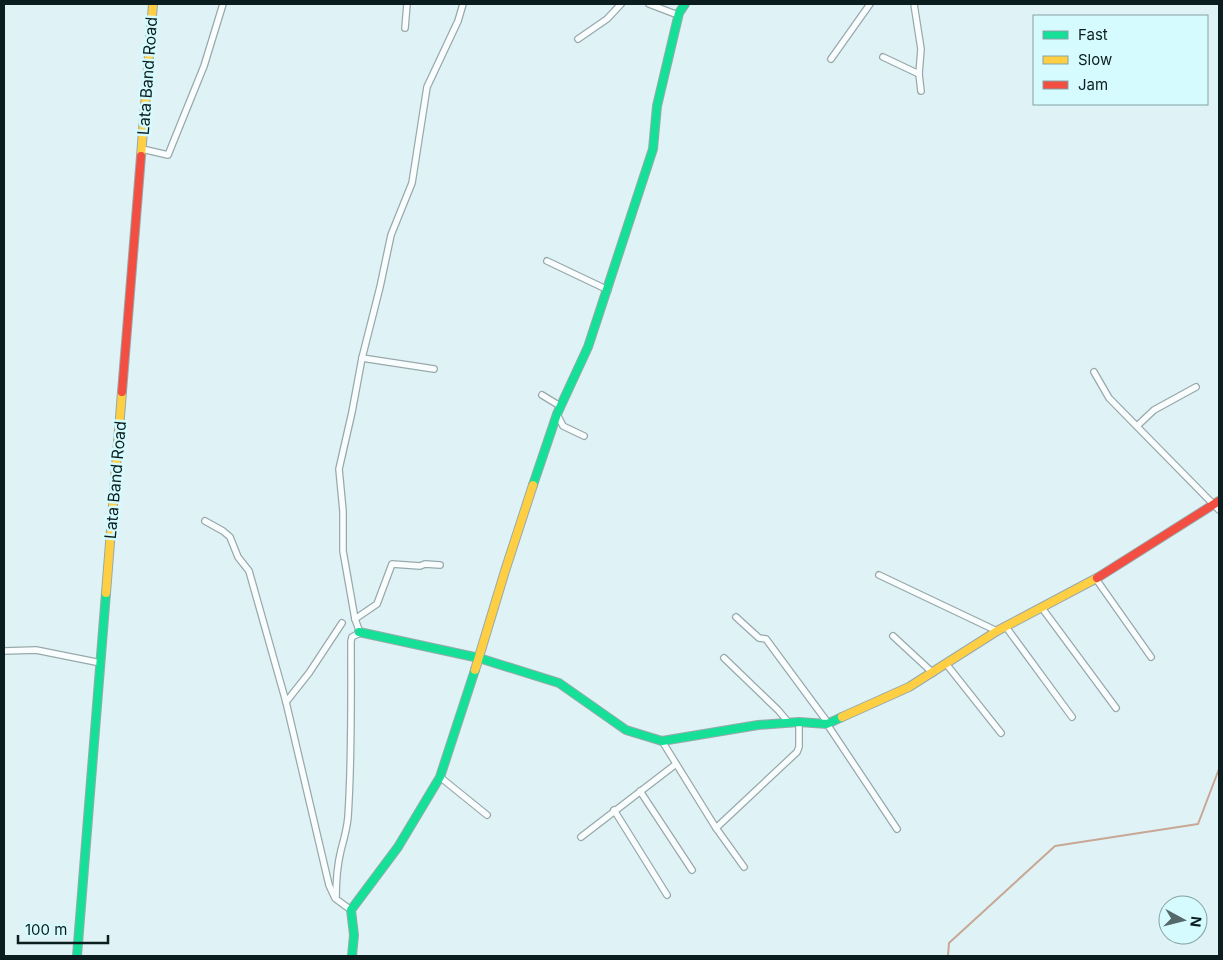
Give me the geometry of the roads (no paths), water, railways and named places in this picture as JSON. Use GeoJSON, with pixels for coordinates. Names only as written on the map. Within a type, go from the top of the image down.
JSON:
{"type":"FeatureCollection","features":[{"type":"Feature","properties":{"kind":"street","name":"Lata Band Road"},"geometry":{"type":"LineString","coordinates":[[77,956],[153,4]]}},
{"type":"Feature","properties":{"kind":"street"},"geometry":{"type":"LineString","coordinates":[[142,149],[168,155],[204,66],[223,4]]}},
{"type":"Feature","properties":{"kind":"street"},"geometry":{"type":"LineString","coordinates":[[405,28],[407,4]]}},
{"type":"Feature","properties":{"kind":"street"},"geometry":{"type":"LineString","coordinates":[[359,632],[343,551],[343,511],[339,469],[362,358],[391,235],[412,183],[427,87],[458,21],[463,4]]}},
{"type":"Feature","properties":{"kind":"street"},"geometry":{"type":"LineString","coordinates":[[578,40],[606,19],[621,4]]}},
{"type":"Feature","properties":{"kind":"street"},"geometry":{"type":"LineString","coordinates":[[649,4],[678,15]]}},
{"type":"Feature","properties":{"kind":"street"},"geometry":{"type":"LineString","coordinates":[[352,956],[354,935],[351,910],[398,847],[440,777],[558,410],[588,347],[653,149],[657,106],[678,15],[684,4]]}},
{"type":"Feature","properties":{"kind":"street"},"geometry":{"type":"LineString","coordinates":[[831,59],[870,4]]}},
{"type":"Feature","properties":{"kind":"street"},"geometry":{"type":"LineString","coordinates":[[914,4],[921,49],[919,74],[921,91]]}},
{"type":"Feature","properties":{"kind":"street"},"geometry":{"type":"LineString","coordinates":[[883,57],[919,74]]}},
{"type":"Feature","properties":{"kind":"street"},"geometry":{"type":"LineString","coordinates":[[547,261],[608,290]]}},
{"type":"Feature","properties":{"kind":"street"},"geometry":{"type":"LineString","coordinates":[[362,358],[434,370]]}},
{"type":"Feature","properties":{"kind":"street"},"geometry":{"type":"LineString","coordinates":[[359,632],[479,658],[560,683],[626,730],[662,741],[758,725],[789,722],[828,724],[909,688],[997,632],[1096,579],[1218,505],[1109,398],[1094,372]]}},
{"type":"Feature","properties":{"kind":"street"},"geometry":{"type":"LineString","coordinates":[[1137,426],[1154,410],[1196,387]]}},
{"type":"Feature","properties":{"kind":"street"},"geometry":{"type":"LineString","coordinates":[[542,395],[558,410],[563,426],[584,436]]}},
{"type":"Feature","properties":{"kind":"street"},"geometry":{"type":"LineString","coordinates":[[205,521],[223,530],[230,537],[238,558],[249,571],[286,702],[329,885],[336,899],[351,910]]}},
{"type":"Feature","properties":{"kind":"street"},"geometry":{"type":"LineString","coordinates":[[355,619],[377,604],[392,564],[440,565]]}},
{"type":"Feature","properties":{"kind":"street"},"geometry":{"type":"LineString","coordinates":[[879,575],[997,632]]}},
{"type":"Feature","properties":{"kind":"street"},"geometry":{"type":"LineString","coordinates":[[1096,579],[1151,657]]}},
{"type":"Feature","properties":{"kind":"street"},"geometry":{"type":"LineString","coordinates":[[1042,608],[1116,708]]}},
{"type":"Feature","properties":{"kind":"street"},"geometry":{"type":"LineString","coordinates":[[736,617],[759,638],[766,639],[828,724],[897,828]]}},
{"type":"Feature","properties":{"kind":"street"},"geometry":{"type":"LineString","coordinates":[[286,702],[308,674],[342,623]]}},
{"type":"Feature","properties":{"kind":"street"},"geometry":{"type":"LineString","coordinates":[[1006,627],[1072,717]]}},
{"type":"Feature","properties":{"kind":"street"},"geometry":{"type":"LineString","coordinates":[[336,899],[336,882],[348,814],[351,741],[351,641],[359,632]]}},
{"type":"Feature","properties":{"kind":"street"},"geometry":{"type":"LineString","coordinates":[[893,636],[933,674]]}},
{"type":"Feature","properties":{"kind":"street"},"geometry":{"type":"LineString","coordinates":[[4,651],[36,650],[101,663]]}},
{"type":"Feature","properties":{"kind":"street"},"geometry":{"type":"LineString","coordinates":[[724,658],[789,722]]}},
{"type":"Feature","properties":{"kind":"street"},"geometry":{"type":"LineString","coordinates":[[947,664],[1001,732]]}},
{"type":"Feature","properties":{"kind":"street"},"geometry":{"type":"LineString","coordinates":[[716,828],[797,752],[799,747],[799,722]]}},
{"type":"Feature","properties":{"kind":"street"},"geometry":{"type":"LineString","coordinates":[[662,741],[716,828],[744,867]]}},
{"type":"Feature","properties":{"kind":"street"},"geometry":{"type":"LineString","coordinates":[[581,836],[676,764]]}},
{"type":"Feature","properties":{"kind":"street"},"geometry":{"type":"LineString","coordinates":[[440,777],[487,815]]}},
{"type":"Feature","properties":{"kind":"street"},"geometry":{"type":"LineString","coordinates":[[640,791],[692,870]]}},
{"type":"Feature","properties":{"kind":"street"},"geometry":{"type":"LineString","coordinates":[[614,810],[667,895]]}},
{"type":"Feature","properties":{"kind":"waterway"},"geometry":{"type":"LineString","coordinates":[[948,956],[949,943],[1055,846],[1198,824],[1219,769]]}}]}
